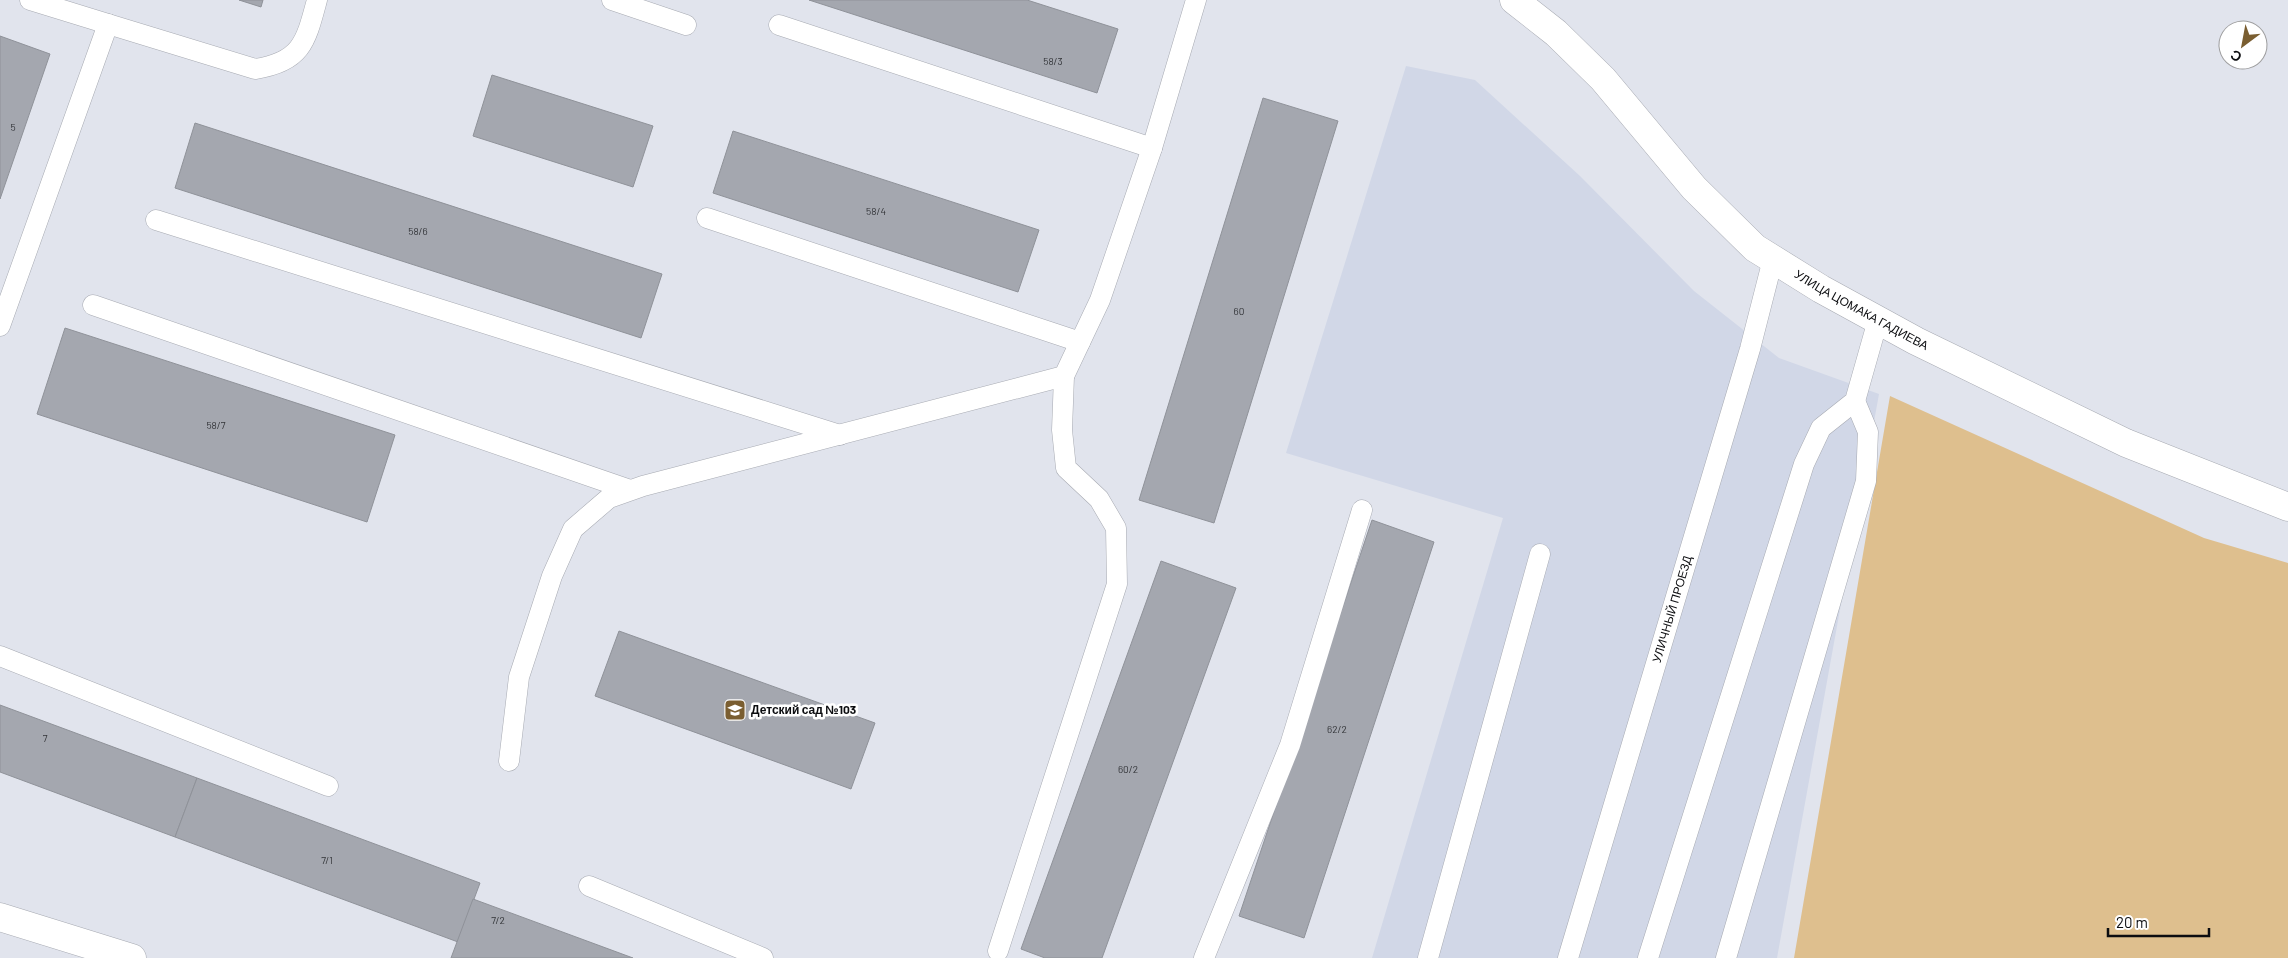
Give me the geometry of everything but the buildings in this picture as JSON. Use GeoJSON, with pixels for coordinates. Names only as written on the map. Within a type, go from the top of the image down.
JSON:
{"type":"FeatureCollection","features":[{"type":"Feature","properties":{"kind":"main road","name":"УЛИЦА ЦОМАКА ГАДИЕВА"},"geometry":{"type":"LineString","coordinates":[[1514,0],[1556,33],[1603,79],[1694,188],[1756,248],[1916,341],[2126,443],[2288,508]]}},
{"type":"Feature","properties":{"kind":"main road"},"geometry":{"type":"LineString","coordinates":[[0,917],[132,958]]}},
{"type":"Feature","properties":{"kind":"lane"},"geometry":{"type":"LineString","coordinates":[[30,0],[255,69],[276,66],[291,58],[307,36],[317,0]]}},
{"type":"Feature","properties":{"kind":"lane"},"geometry":{"type":"LineString","coordinates":[[612,0],[686,26]]}},
{"type":"Feature","properties":{"kind":"lane"},"geometry":{"type":"LineString","coordinates":[[998,952],[1117,584],[1116,528],[1099,499],[1066,468],[1062,430],[1064,376],[1100,300],[1152,148],[1196,0]]}},
{"type":"Feature","properties":{"kind":"lane"},"geometry":{"type":"LineString","coordinates":[[0,326],[108,24]]}},
{"type":"Feature","properties":{"kind":"lane"},"geometry":{"type":"LineString","coordinates":[[779,25],[1152,148]]}},
{"type":"Feature","properties":{"kind":"lane"},"geometry":{"type":"LineString","coordinates":[[707,218],[1080,342]]}},
{"type":"Feature","properties":{"kind":"lane"},"geometry":{"type":"LineString","coordinates":[[156,220],[840,435]]}},
{"type":"Feature","properties":{"kind":"lane","name":"УЛИЧНЫЙ ПРОЕЗД"},"geometry":{"type":"LineString","coordinates":[[1568,958],[1750,349],[1773,259]]}},
{"type":"Feature","properties":{"kind":"lane"},"geometry":{"type":"LineString","coordinates":[[93,305],[630,490]]}},
{"type":"Feature","properties":{"kind":"lane"},"geometry":{"type":"LineString","coordinates":[[1648,958],[1804,464],[1821,428],[1854,401],[1878,320]]}},
{"type":"Feature","properties":{"kind":"lane"},"geometry":{"type":"LineString","coordinates":[[509,761],[519,677],[559,561],[573,529],[609,498],[630,490],[1064,376]]}},
{"type":"Feature","properties":{"kind":"lane"},"geometry":{"type":"LineString","coordinates":[[1726,958],[1866,481],[1868,432],[1854,401]]}},
{"type":"Feature","properties":{"kind":"lane"},"geometry":{"type":"LineString","coordinates":[[1204,958],[1290,745],[1362,510]]}},
{"type":"Feature","properties":{"kind":"lane"},"geometry":{"type":"LineString","coordinates":[[1428,958],[1540,554]]}},
{"type":"Feature","properties":{"kind":"lane"},"geometry":{"type":"LineString","coordinates":[[0,656],[328,786]]}},
{"type":"Feature","properties":{"kind":"lane"},"geometry":{"type":"LineString","coordinates":[[589,886],[763,958]]}},
{"type":"Feature","properties":{"kind":"shaded area"},"geometry":{"type":"Polygon","coordinates":[[[1406,66],[1475,80],[1580,176],[1694,291],[1779,358],[1879,394],[1777,958],[1372,958],[1503,518],[1286,453],[1406,66]]]}},
{"type":"Feature","properties":{"kind":"shaded area"},"geometry":{"type":"Polygon","coordinates":[[[1890,396],[2204,538],[2288,563],[2288,958],[1794,958],[1890,396]]]}},
{"type":"Feature","properties":{"kind":"place","name":"Детский сад №103"},"geometry":{"type":"Point","coordinates":[735,710]}}]}
